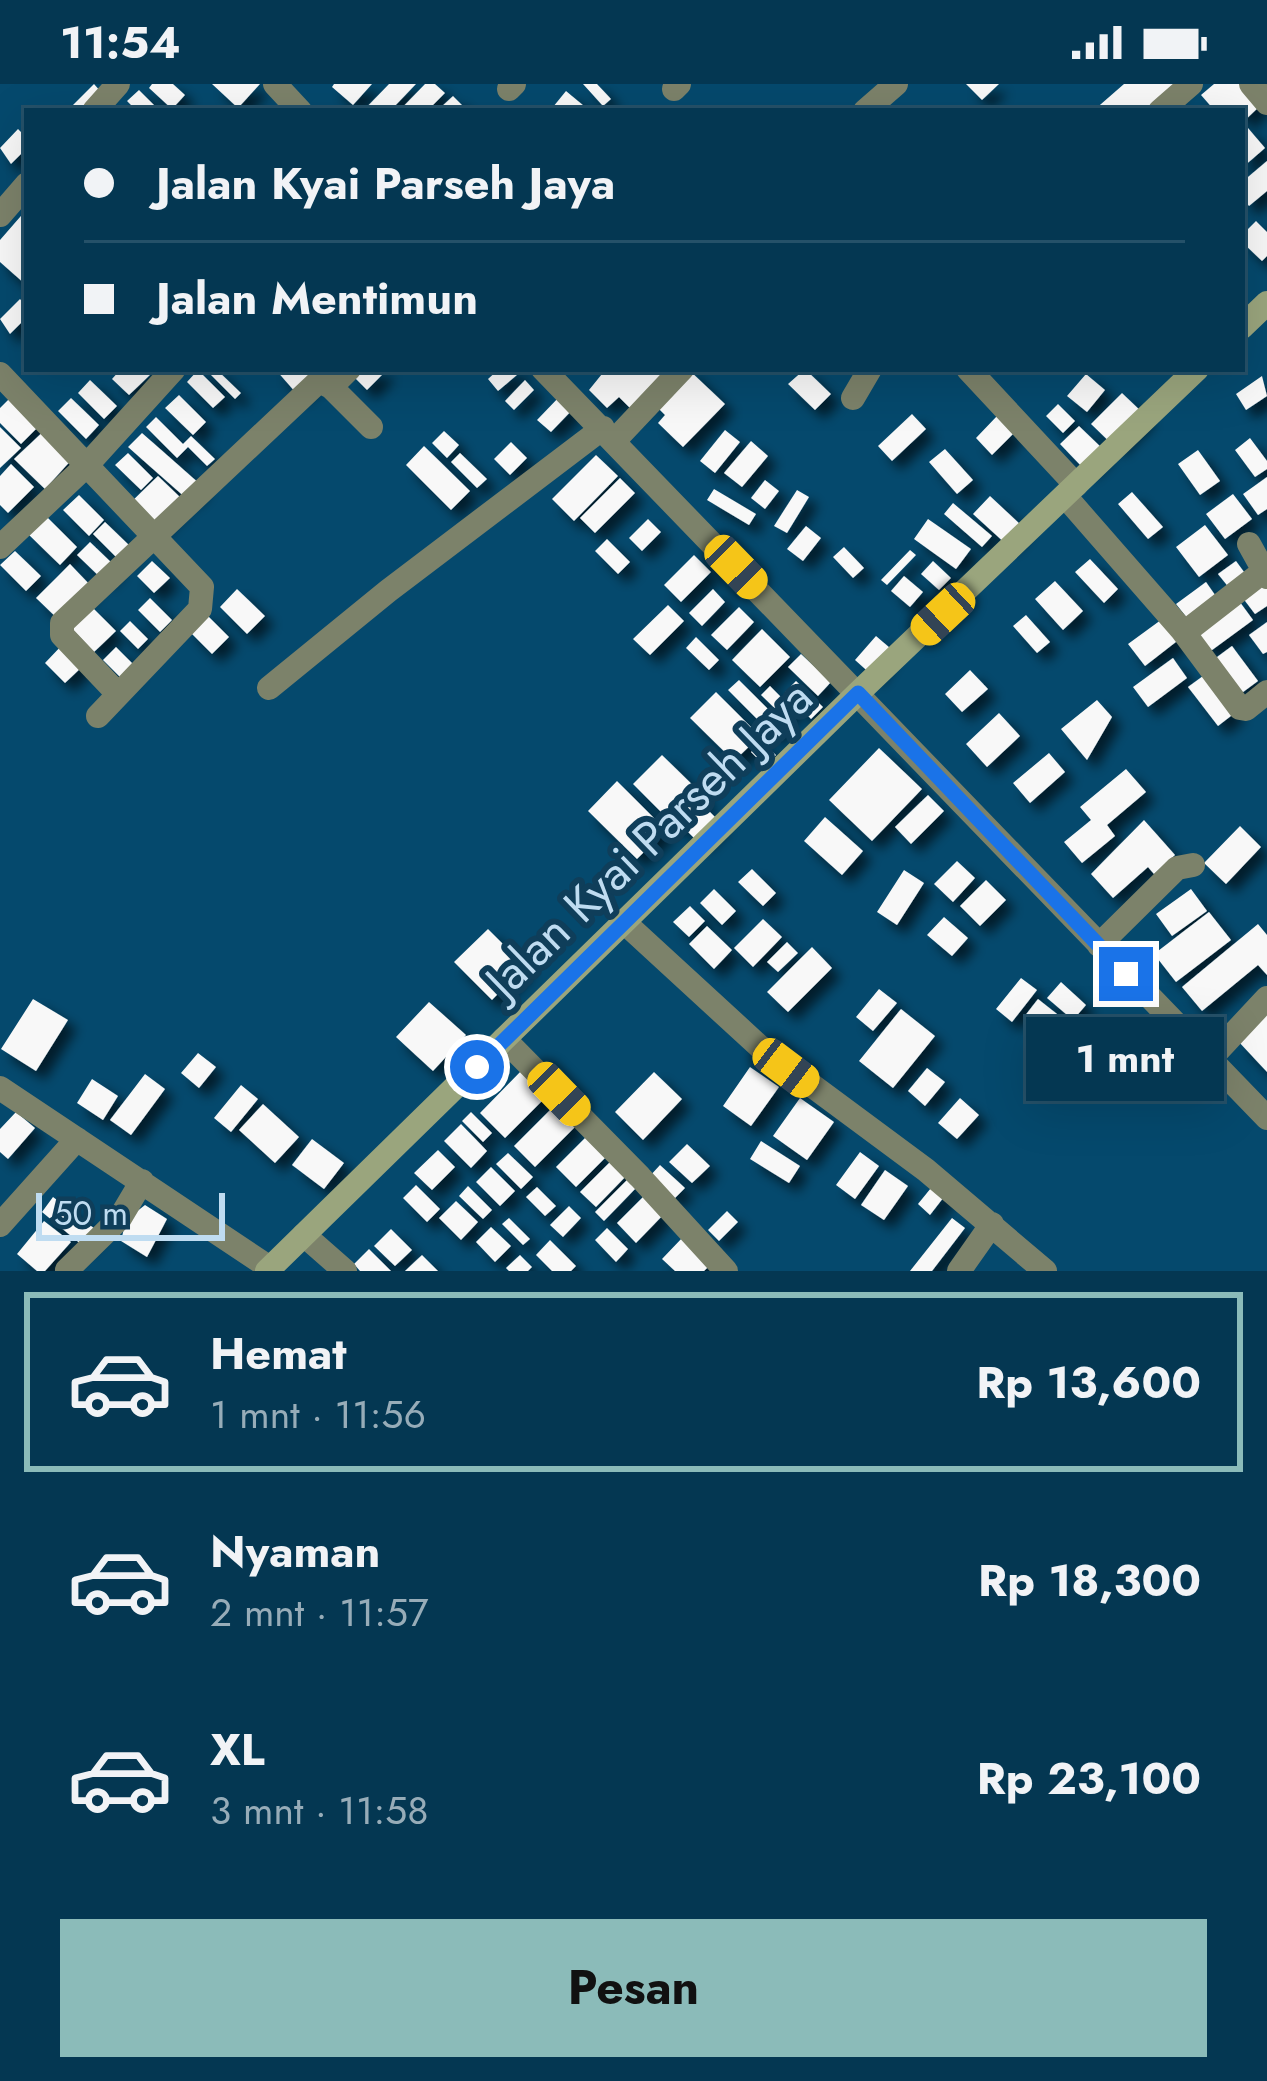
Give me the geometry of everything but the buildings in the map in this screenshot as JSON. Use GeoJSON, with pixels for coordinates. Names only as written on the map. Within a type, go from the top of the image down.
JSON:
{"type":"FeatureCollection","features":[{"type":"Feature","properties":{"kind":"main road","name":"Jalan Kyai Parseh Jaya"},"geometry":{"type":"LineString","coordinates":[[268,1269],[1194,372]]}},
{"type":"Feature","properties":{"kind":"street"},"geometry":{"type":"LineString","coordinates":[[97,108],[118,84]]}},
{"type":"Feature","properties":{"kind":"street"},"geometry":{"type":"LineString","coordinates":[[274,84],[297,108]]}},
{"type":"Feature","properties":{"kind":"street"},"geometry":{"type":"LineString","coordinates":[[868,108],[895,84]]}},
{"type":"Feature","properties":{"kind":"street"},"geometry":{"type":"LineString","coordinates":[[1163,108],[1190,84]]}},
{"type":"Feature","properties":{"kind":"street"},"geometry":{"type":"LineString","coordinates":[[1251,84],[1267,103]]}},
{"type":"Feature","properties":{"kind":"street"},"geometry":{"type":"LineString","coordinates":[[0,215],[24,187]]}},
{"type":"Feature","properties":{"kind":"street"},"geometry":{"type":"LineString","coordinates":[[0,547],[87,465],[171,372]]}},
{"type":"Feature","properties":{"kind":"street"},"geometry":{"type":"LineString","coordinates":[[546,372],[1267,1118]]}},
{"type":"Feature","properties":{"kind":"street"},"geometry":{"type":"LineString","coordinates":[[269,688],[388,591],[609,434],[679,372]]}},
{"type":"Feature","properties":{"kind":"street"},"geometry":{"type":"LineString","coordinates":[[853,398],[868,372]]}},
{"type":"Feature","properties":{"kind":"street"},"geometry":{"type":"LineString","coordinates":[[971,372],[1071,491],[1240,708],[1246,709],[1267,692]]}},
{"type":"Feature","properties":{"kind":"street"},"geometry":{"type":"LineString","coordinates":[[0,374],[202,587],[200,609],[98,716]]}},
{"type":"Feature","properties":{"kind":"street"},"geometry":{"type":"LineString","coordinates":[[118,694],[60,629],[152,534],[315,384],[340,378],[371,427]]}},
{"type":"Feature","properties":{"kind":"street"},"geometry":{"type":"LineString","coordinates":[[1184,633],[1266,574],[1249,544]]}},
{"type":"Feature","properties":{"kind":"street"},"geometry":{"type":"LineString","coordinates":[[1099,945],[1177,868],[1193,865]]}},
{"type":"Feature","properties":{"kind":"street"},"geometry":{"type":"LineString","coordinates":[[625,923],[760,1047],[992,1224],[1045,1271]]}},
{"type":"Feature","properties":{"kind":"street"},"geometry":{"type":"LineString","coordinates":[[1208,1060],[1267,998]]}},
{"type":"Feature","properties":{"kind":"street"},"geometry":{"type":"LineString","coordinates":[[504,1039],[726,1271]]}},
{"type":"Feature","properties":{"kind":"street"},"geometry":{"type":"LineString","coordinates":[[1,1090],[268,1269]]}},
{"type":"Feature","properties":{"kind":"street"},"geometry":{"type":"LineString","coordinates":[[0,1225],[77,1139]]}},
{"type":"Feature","properties":{"kind":"street"},"geometry":{"type":"LineString","coordinates":[[67,1270],[120,1218],[142,1181]]}},
{"type":"Feature","properties":{"kind":"street"},"geometry":{"type":"LineString","coordinates":[[958,1271],[992,1224]]}},
{"type":"Feature","properties":{"kind":"street"},"geometry":{"type":"LineString","coordinates":[[304,1235],[345,1271]]}},
{"type":"Feature","properties":{"kind":"route"},"geometry":{"type":"LineString","coordinates":[[477,1067],[858,693],[1126,974]]}}]}
